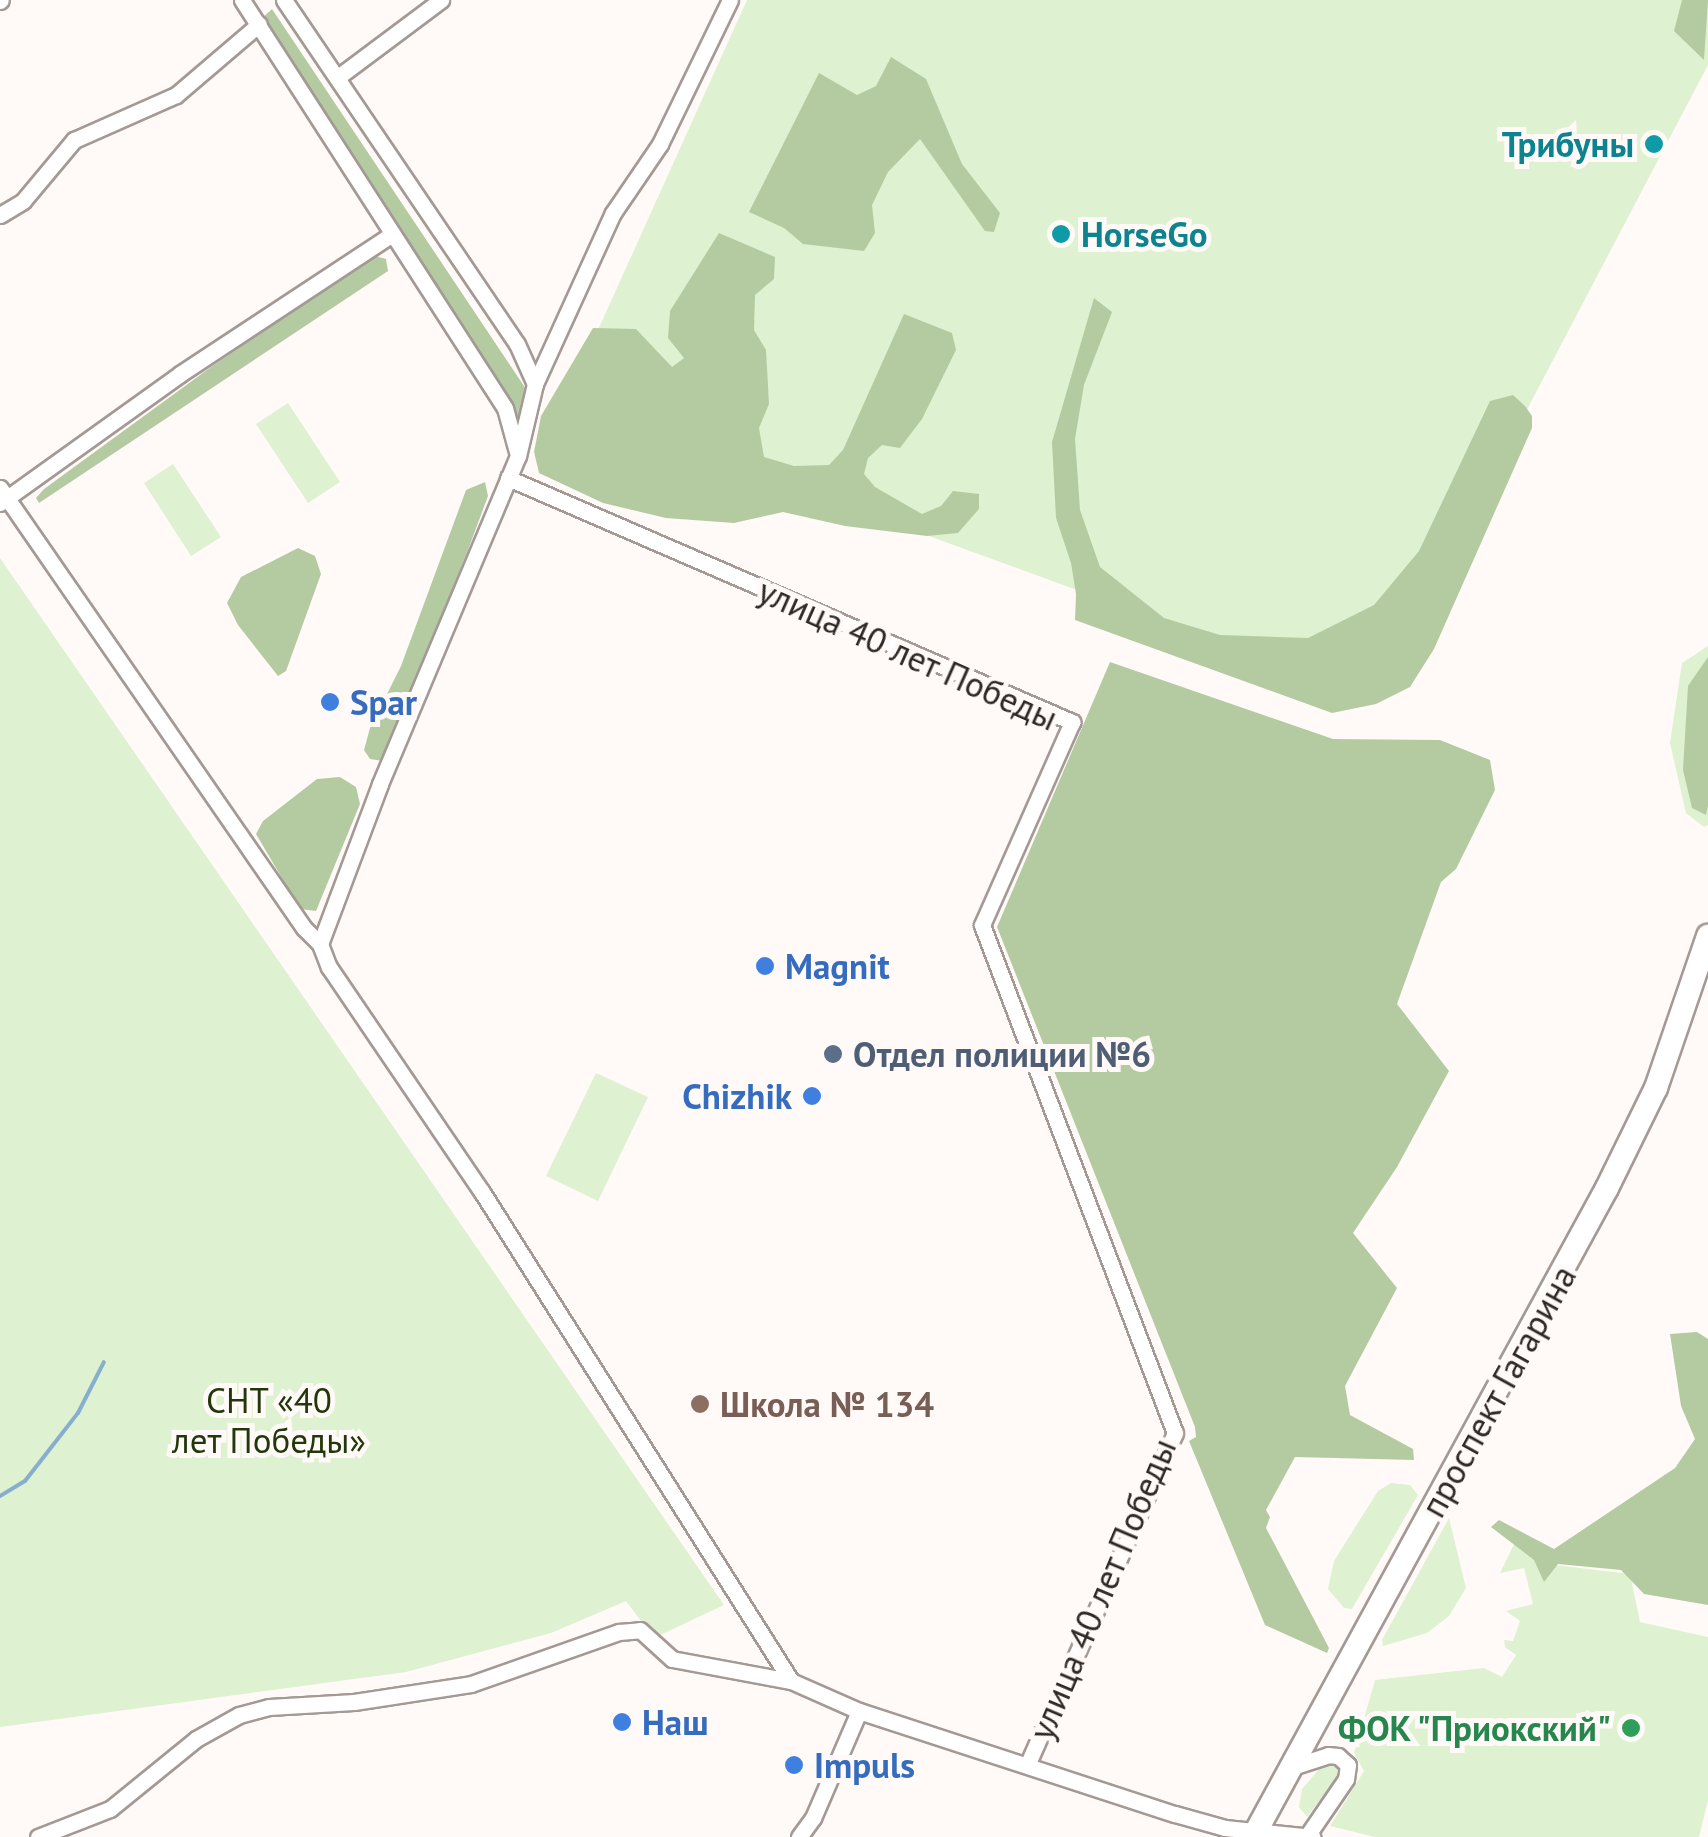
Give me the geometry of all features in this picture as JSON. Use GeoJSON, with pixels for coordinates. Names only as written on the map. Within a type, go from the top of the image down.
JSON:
{"type":"FeatureCollection","features":[{"type":"Feature","properties":{"kind":"main road","name":"проспект Гагарина"},"geometry":{"type":"LineString","coordinates":[[1255,1835],[1607,1188],[1656,1088],[1708,936]]}},
{"type":"Feature","properties":{"kind":"street"},"geometry":{"type":"LineString","coordinates":[[242,0],[505,408],[518,456]]}},
{"type":"Feature","properties":{"kind":"street"},"geometry":{"type":"LineString","coordinates":[[284,0],[489,301],[517,344],[535,384]]}},
{"type":"Feature","properties":{"kind":"street"},"geometry":{"type":"LineString","coordinates":[[338,77],[441,0]]}},
{"type":"Feature","properties":{"kind":"street"},"geometry":{"type":"LineString","coordinates":[[320,944],[321,930],[518,456],[535,384],[614,213],[660,144],[730,0]]}},
{"type":"Feature","properties":{"kind":"street"},"geometry":{"type":"LineString","coordinates":[[0,215],[23,201],[74,140],[176,95],[258,24]]}},
{"type":"Feature","properties":{"kind":"street"},"geometry":{"type":"LineString","coordinates":[[390,234],[2,497],[304,928],[320,944],[329,967],[482,1192],[792,1681]]}},
{"type":"Feature","properties":{"kind":"street","name":"улица 40 лет Победы"},"geometry":{"type":"LineString","coordinates":[[508,478],[1072,722],[982,925],[1174,1433],[1026,1766]]}},
{"type":"Feature","properties":{"kind":"street"},"geometry":{"type":"LineString","coordinates":[[38,1837],[110,1809],[196,1739],[238,1715],[269,1706],[354,1702],[471,1684],[620,1632],[640,1630],[672,1659],[792,1681],[859,1711],[1208,1824],[1255,1835],[1310,1836],[1346,1779],[1348,1766],[1338,1756],[1328,1756],[1292,1767]]}},
{"type":"Feature","properties":{"kind":"street"},"geometry":{"type":"LineString","coordinates":[[799,1837],[813,1818],[859,1711]]}},
{"type":"Feature","properties":{"kind":"green space"},"geometry":{"type":"Polygon","coordinates":[[[747,0],[1708,0],[1708,65],[1375,699],[565,403],[747,0]]]}},
{"type":"Feature","properties":{"kind":"green space"},"geometry":{"type":"Polygon","coordinates":[[[1682,0],[1708,0],[1704,60],[1674,31],[1682,0]]]}},
{"type":"Feature","properties":{"kind":"green space"},"geometry":{"type":"Polygon","coordinates":[[[272,9],[528,392],[517,418],[398,235],[251,28],[272,9]]]}},
{"type":"Feature","properties":{"kind":"green space"},"geometry":{"type":"Polygon","coordinates":[[[891,57],[926,79],[962,164],[1000,213],[994,232],[985,231],[920,139],[888,172],[872,205],[875,233],[864,251],[803,244],[784,228],[749,212],[819,73],[857,95],[876,86],[891,57]]]}},
{"type":"Feature","properties":{"kind":"green space"},"geometry":{"type":"Polygon","coordinates":[[[719,233],[775,257],[774,279],[755,295],[754,330],[766,350],[769,404],[759,428],[764,457],[794,466],[829,465],[843,450],[904,314],[952,333],[956,350],[922,419],[900,448],[882,445],[868,458],[864,474],[875,487],[922,514],[941,506],[953,491],[979,494],[979,509],[958,533],[927,536],[845,526],[783,512],[734,523],[666,518],[603,503],[539,473],[534,452],[541,416],[593,328],[636,329],[672,367],[684,358],[668,338],[670,311],[719,233]]]}},
{"type":"Feature","properties":{"kind":"green space"},"geometry":{"type":"Polygon","coordinates":[[[375,256],[386,259],[388,271],[39,503],[36,498],[44,489],[211,367],[375,256]]]}},
{"type":"Feature","properties":{"kind":"green space"},"geometry":{"type":"Polygon","coordinates":[[[1094,298],[1112,312],[1084,385],[1075,439],[1080,510],[1100,567],[1164,618],[1220,635],[1308,638],[1374,605],[1419,551],[1490,401],[1513,395],[1525,406],[1532,416],[1532,428],[1434,649],[1410,687],[1376,704],[1332,713],[1075,620],[1071,563],[1056,518],[1052,442],[1094,298]]]}},
{"type":"Feature","properties":{"kind":"green space"},"geometry":{"type":"Polygon","coordinates":[[[288,403],[340,482],[308,503],[256,424],[288,403]]]}},
{"type":"Feature","properties":{"kind":"green space"},"geometry":{"type":"Polygon","coordinates":[[[173,464],[221,537],[191,556],[144,483],[173,464]]]}},
{"type":"Feature","properties":{"kind":"green space"},"geometry":{"type":"Polygon","coordinates":[[[485,482],[488,496],[383,761],[370,759],[364,750],[370,728],[401,666],[466,490],[485,482]]]}},
{"type":"Feature","properties":{"kind":"green space"},"geometry":{"type":"Polygon","coordinates":[[[298,548],[315,556],[321,574],[286,671],[278,676],[238,625],[227,603],[241,577],[298,548]]]}},
{"type":"Feature","properties":{"kind":"green space","name":"СНТ «40 лет Победы»"},"geometry":{"type":"Polygon","coordinates":[[[0,558],[724,1605],[654,1638],[626,1601],[551,1633],[406,1672],[0,1727],[0,558]]]}},
{"type":"Feature","properties":{"kind":"green space"},"geometry":{"type":"Polygon","coordinates":[[[1708,646],[1708,825],[1704,827],[1686,813],[1670,743],[1682,663],[1708,646]]]}},
{"type":"Feature","properties":{"kind":"green space"},"geometry":{"type":"Polygon","coordinates":[[[1708,657],[1706,815],[1692,808],[1683,770],[1688,686],[1708,657]]]}},
{"type":"Feature","properties":{"kind":"green space"},"geometry":{"type":"Polygon","coordinates":[[[1110,662],[1333,739],[1440,740],[1490,760],[1495,790],[1456,869],[1441,882],[1397,1004],[1449,1071],[1397,1167],[1353,1233],[1397,1288],[1345,1386],[1350,1415],[1413,1449],[1414,1460],[1295,1457],[1266,1510],[1270,1517],[1266,1528],[1329,1648],[1327,1653],[1265,1625],[1189,1441],[1196,1437],[1195,1427],[997,927],[1110,662]]]}},
{"type":"Feature","properties":{"kind":"green space"},"geometry":{"type":"Polygon","coordinates":[[[340,777],[356,787],[360,804],[316,911],[300,909],[256,834],[263,821],[317,779],[340,777]]]}},
{"type":"Feature","properties":{"kind":"green space"},"geometry":{"type":"Polygon","coordinates":[[[596,1073],[648,1097],[598,1201],[546,1176],[596,1073]]]}},
{"type":"Feature","properties":{"kind":"green space"},"geometry":{"type":"Polygon","coordinates":[[[1697,1332],[1708,1339],[1708,1605],[1644,1594],[1621,1570],[1558,1564],[1544,1582],[1534,1560],[1491,1527],[1499,1520],[1554,1549],[1675,1468],[1695,1439],[1681,1406],[1670,1334],[1697,1332]]]}},
{"type":"Feature","properties":{"kind":"green space"},"geometry":{"type":"Polygon","coordinates":[[[1391,1483],[1410,1485],[1418,1495],[1352,1609],[1344,1608],[1328,1589],[1334,1561],[1378,1491],[1391,1483]]]}},
{"type":"Feature","properties":{"kind":"green space"},"geometry":{"type":"Polygon","coordinates":[[[1449,1518],[1466,1588],[1449,1616],[1427,1633],[1383,1646],[1382,1640],[1449,1518]]]}},
{"type":"Feature","properties":{"kind":"green space"},"geometry":{"type":"Polygon","coordinates":[[[1519,1534],[1555,1565],[1630,1574],[1640,1622],[1708,1637],[1708,1800],[1699,1837],[1375,1837],[1330,1826],[1364,1771],[1354,1753],[1375,1680],[1484,1668],[1502,1677],[1516,1655],[1505,1647],[1504,1640],[1513,1641],[1520,1621],[1506,1611],[1533,1604],[1524,1568],[1500,1573],[1519,1534]]]}},
{"type":"Feature","properties":{"kind":"green space"},"geometry":{"type":"Polygon","coordinates":[[[1327,1760],[1337,1761],[1339,1775],[1307,1817],[1299,1807],[1302,1789],[1327,1760]]]}},
{"type":"Feature","properties":{"kind":"waterway"},"geometry":{"type":"LineString","coordinates":[[0,1496],[25,1481],[78,1413],[104,1362]]}},
{"type":"Feature","properties":{"kind":"place","name":"Трибуны"},"geometry":{"type":"Point","coordinates":[1654,144]}},
{"type":"Feature","properties":{"kind":"place","name":"HorseGo"},"geometry":{"type":"Point","coordinates":[1061,234]}},
{"type":"Feature","properties":{"kind":"place","name":"Spar"},"geometry":{"type":"Point","coordinates":[330,702]}},
{"type":"Feature","properties":{"kind":"place","name":"Magnit"},"geometry":{"type":"Point","coordinates":[765,966]}},
{"type":"Feature","properties":{"kind":"place","name":"Отдел полиции №6"},"geometry":{"type":"Point","coordinates":[833,1054]}},
{"type":"Feature","properties":{"kind":"place","name":"Chizhik"},"geometry":{"type":"Point","coordinates":[812,1096]}},
{"type":"Feature","properties":{"kind":"place","name":"Школа № 134"},"geometry":{"type":"Point","coordinates":[700,1404]}},
{"type":"Feature","properties":{"kind":"place","name":"Наш"},"geometry":{"type":"Point","coordinates":[622,1722]}},
{"type":"Feature","properties":{"kind":"place","name":"ФОК \"Приокский\""},"geometry":{"type":"Point","coordinates":[1631,1728]}},
{"type":"Feature","properties":{"kind":"place","name":"Impuls"},"geometry":{"type":"Point","coordinates":[794,1765]}}]}
